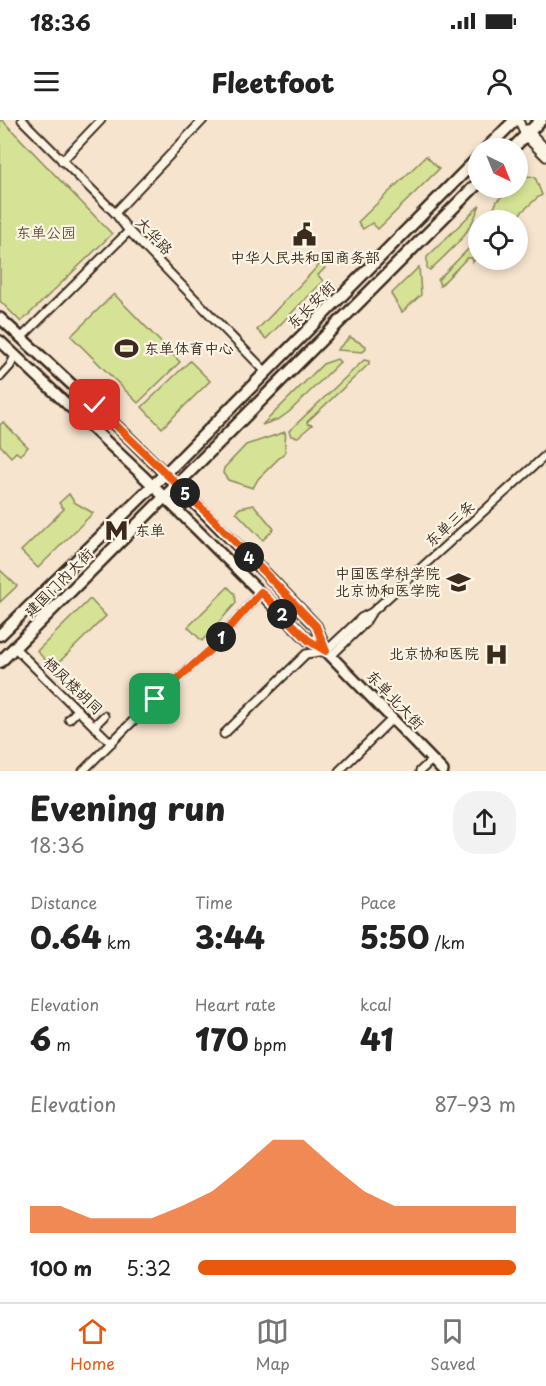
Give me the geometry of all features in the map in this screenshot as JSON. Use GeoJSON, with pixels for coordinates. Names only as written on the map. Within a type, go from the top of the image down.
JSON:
{"type":"FeatureCollection","features":[{"type":"Feature","properties":{"kind":"highway"},"geometry":{"type":"LineString","coordinates":[[498,138],[518,120]]}},
{"type":"Feature","properties":{"kind":"highway"},"geometry":{"type":"LineString","coordinates":[[523,138],[541,120]]}},
{"type":"Feature","properties":{"kind":"highway","name":"东长安街"},"geometry":{"type":"LineString","coordinates":[[166,473],[468,168]]}},
{"type":"Feature","properties":{"kind":"highway"},"geometry":{"type":"LineString","coordinates":[[178,486],[468,193]]}},
{"type":"Feature","properties":{"kind":"highway","name":"建国门内大街"},"geometry":{"type":"LineString","coordinates":[[0,635],[166,473]]}},
{"type":"Feature","properties":{"kind":"highway","name":"建国门内大街"},"geometry":{"type":"LineString","coordinates":[[0,662],[178,486]]}},
{"type":"Feature","properties":{"kind":"main road","name":"东单北大街"},"geometry":{"type":"LineString","coordinates":[[0,318],[166,473],[316,626],[329,653]]}},
{"type":"Feature","properties":{"kind":"main road","name":"东单北大街"},"geometry":{"type":"LineString","coordinates":[[0,340],[308,640],[329,653],[443,771]]}},
{"type":"Feature","properties":{"kind":"street","name":"大华路"},"geometry":{"type":"LineString","coordinates":[[22,120],[115,213],[129,231],[266,372]]}},
{"type":"Feature","properties":{"kind":"street"},"geometry":{"type":"LineString","coordinates":[[62,161],[100,120]]}},
{"type":"Feature","properties":{"kind":"street"},"geometry":{"type":"LineString","coordinates":[[115,213],[203,120]]}},
{"type":"Feature","properties":{"kind":"street"},"geometry":{"type":"LineString","coordinates":[[518,120],[546,157]]}},
{"type":"Feature","properties":{"kind":"street"},"geometry":{"type":"LineString","coordinates":[[527,134],[546,149]]}},
{"type":"Feature","properties":{"kind":"street"},"geometry":{"type":"LineString","coordinates":[[21,338],[129,231]]}},
{"type":"Feature","properties":{"kind":"street"},"geometry":{"type":"LineString","coordinates":[[0,377],[15,356]]}},
{"type":"Feature","properties":{"kind":"street","name":"东单三条"},"geometry":{"type":"LineString","coordinates":[[329,653],[361,618],[371,613],[546,455]]}},
{"type":"Feature","properties":{"kind":"street"},"geometry":{"type":"LineString","coordinates":[[83,771],[155,699],[211,649],[261,592]]}},
{"type":"Feature","properties":{"kind":"street","name":"栖凤楼胡同"},"geometry":{"type":"LineString","coordinates":[[15,648],[111,743]]}},
{"type":"Feature","properties":{"kind":"street"},"geometry":{"type":"LineString","coordinates":[[224,735],[306,654],[329,653]]}},
{"type":"Feature","properties":{"kind":"street"},"geometry":{"type":"LineString","coordinates":[[69,718],[78,710]]}},
{"type":"Feature","properties":{"kind":"street"},"geometry":{"type":"LineString","coordinates":[[94,726],[104,716]]}},
{"type":"Feature","properties":{"kind":"street"},"geometry":{"type":"LineString","coordinates":[[339,771],[392,719]]}},
{"type":"Feature","properties":{"kind":"street"},"geometry":{"type":"LineString","coordinates":[[420,771],[432,760]]}},
{"type":"Feature","properties":{"kind":"green space","name":"东单公园"},"geometry":{"type":"Polygon","coordinates":[[[0,120],[112,234],[21,322],[0,301],[0,120]]]}},
{"type":"Feature","properties":{"kind":"green space"},"geometry":{"type":"Polygon","coordinates":[[[426,156],[439,169],[378,229],[372,223],[363,229],[358,222],[426,156]]]}},
{"type":"Feature","properties":{"kind":"green space"},"geometry":{"type":"Polygon","coordinates":[[[528,176],[535,177],[542,195],[524,210],[493,210],[500,198],[528,198],[528,176]]]}},
{"type":"Feature","properties":{"kind":"green space"},"geometry":{"type":"Polygon","coordinates":[[[468,217],[468,229],[460,241],[430,270],[427,268],[427,257],[468,217]]]}},
{"type":"Feature","properties":{"kind":"green space"},"geometry":{"type":"Polygon","coordinates":[[[468,249],[468,258],[440,286],[438,280],[468,249]]]}},
{"type":"Feature","properties":{"kind":"green space"},"geometry":{"type":"Polygon","coordinates":[[[320,264],[325,268],[318,275],[323,281],[266,339],[257,330],[320,264]]]}},
{"type":"Feature","properties":{"kind":"green space"},"geometry":{"type":"Polygon","coordinates":[[[419,267],[421,295],[402,312],[391,294],[419,267]]]}},
{"type":"Feature","properties":{"kind":"green space","name":"东单体育中心"},"geometry":{"type":"Polygon","coordinates":[[[114,294],[180,362],[138,403],[71,336],[114,294]]]}},
{"type":"Feature","properties":{"kind":"green space"},"geometry":{"type":"Polygon","coordinates":[[[350,337],[366,346],[363,352],[337,350],[350,337]]]}},
{"type":"Feature","properties":{"kind":"green space"},"geometry":{"type":"Polygon","coordinates":[[[337,359],[340,362],[289,412],[279,419],[262,425],[323,364],[337,359]]]}},
{"type":"Feature","properties":{"kind":"green space"},"geometry":{"type":"Polygon","coordinates":[[[364,360],[369,361],[369,364],[307,422],[312,425],[298,437],[291,436],[289,431],[364,360]]]}},
{"type":"Feature","properties":{"kind":"green space"},"geometry":{"type":"Polygon","coordinates":[[[190,361],[210,381],[162,428],[142,407],[190,361]]]}},
{"type":"Feature","properties":{"kind":"green space"},"geometry":{"type":"Polygon","coordinates":[[[3,422],[28,447],[20,455],[16,452],[11,457],[0,445],[0,425],[3,422]]]}},
{"type":"Feature","properties":{"kind":"green space"},"geometry":{"type":"Polygon","coordinates":[[[285,432],[286,451],[258,479],[253,488],[228,480],[223,473],[224,468],[246,445],[285,432]]]}},
{"type":"Feature","properties":{"kind":"green space"},"geometry":{"type":"Polygon","coordinates":[[[69,494],[74,502],[93,513],[38,568],[21,551],[64,509],[59,503],[69,494]]]}},
{"type":"Feature","properties":{"kind":"green space"},"geometry":{"type":"Polygon","coordinates":[[[254,505],[274,529],[263,540],[236,512],[240,508],[254,505]]]}},
{"type":"Feature","properties":{"kind":"green space"},"geometry":{"type":"Polygon","coordinates":[[[0,570],[17,586],[0,602],[0,570]]]}},
{"type":"Feature","properties":{"kind":"green space"},"geometry":{"type":"Polygon","coordinates":[[[228,587],[235,594],[236,603],[202,641],[188,627],[228,587]]]}},
{"type":"Feature","properties":{"kind":"green space"},"geometry":{"type":"Polygon","coordinates":[[[90,599],[106,616],[53,668],[37,651],[90,599]]]}},
{"type":"Feature","properties":{"kind":"place","name":"中华人民共和国商务部"},"geometry":{"type":"Point","coordinates":[305,234]}},
{"type":"Feature","properties":{"kind":"place","name":"东单体育中心"},"geometry":{"type":"Point","coordinates":[126,349]}},
{"type":"Feature","properties":{"kind":"place","name":"东单"},"geometry":{"type":"Point","coordinates":[117,531]}},
{"type":"Feature","properties":{"kind":"place","name":"中国医学科学院 北京协和医学院"},"geometry":{"type":"Point","coordinates":[458,583]}},
{"type":"Feature","properties":{"kind":"place","name":"北京协和医院"},"geometry":{"type":"Point","coordinates":[497,654]}},
{"type":"Feature","properties":{"kind":"route"},"geometry":{"type":"LineString","coordinates":[[95,405],[214,520],[318,628],[326,651],[308,640],[261,592],[211,649],[155,699]]}}]}
